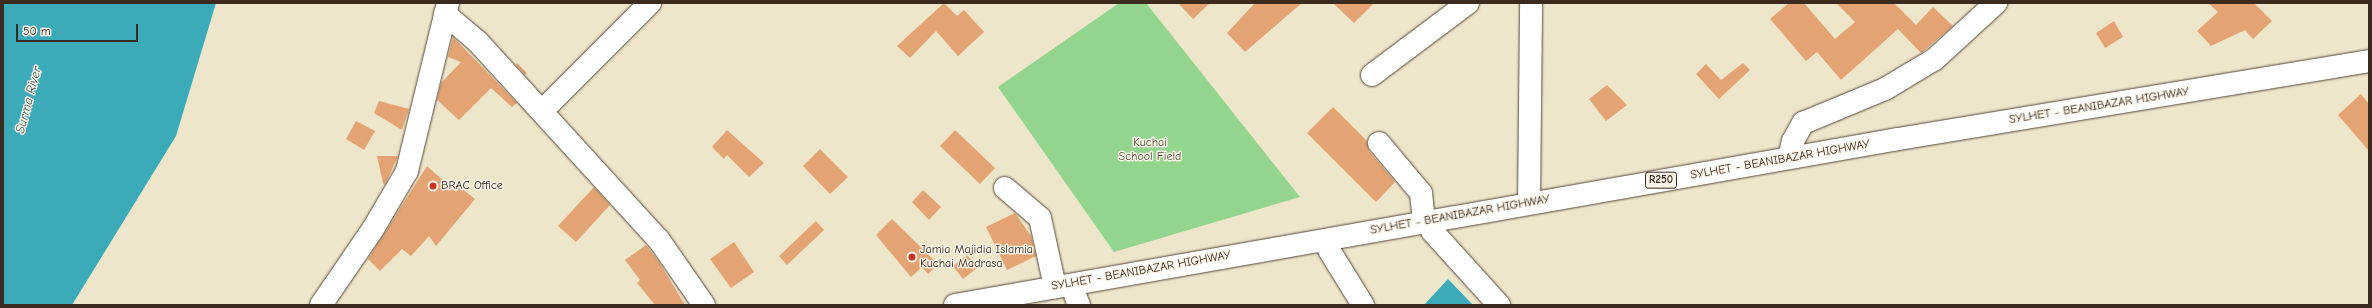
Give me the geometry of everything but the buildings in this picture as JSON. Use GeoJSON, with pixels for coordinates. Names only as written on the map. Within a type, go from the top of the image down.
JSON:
{"type":"FeatureCollection","features":[{"type":"Feature","properties":{"kind":"main road"},"geometry":{"type":"LineString","coordinates":[[542,111],[650,3]]}},
{"type":"Feature","properties":{"kind":"main road"},"geometry":{"type":"LineString","coordinates":[[1372,75],[1468,3]]}},
{"type":"Feature","properties":{"kind":"main road"},"geometry":{"type":"LineString","coordinates":[[1529,203],[1531,3]]}},
{"type":"Feature","properties":{"kind":"main road"},"geometry":{"type":"LineString","coordinates":[[1789,158],[1793,141],[1803,123],[1884,89],[1935,59],[1996,3]]}},
{"type":"Feature","properties":{"kind":"main road"},"geometry":{"type":"LineString","coordinates":[[447,9],[659,240],[704,305]]}},
{"type":"Feature","properties":{"kind":"main road"},"geometry":{"type":"LineString","coordinates":[[321,305],[373,229],[407,170],[447,9]]}},
{"type":"Feature","properties":{"kind":"main road","name":"SYLHET - BEANIBAZAR HIGHWAY"},"geometry":{"type":"LineString","coordinates":[[1019,305],[1077,300],[1328,250],[1529,203],[2369,61]]}},
{"type":"Feature","properties":{"kind":"main road","name":"SYLHET - BEANIBAZAR HIGHWAY"},"geometry":{"type":"LineString","coordinates":[[955,305],[1055,287],[2369,73]]}},
{"type":"Feature","properties":{"kind":"main road"},"geometry":{"type":"LineString","coordinates":[[1379,143],[1422,193],[1428,226],[1499,305]]}},
{"type":"Feature","properties":{"kind":"main road"},"geometry":{"type":"LineString","coordinates":[[1005,188],[1040,218],[1055,287]]}},
{"type":"Feature","properties":{"kind":"main road"},"geometry":{"type":"LineString","coordinates":[[1328,250],[1363,305]]}},
{"type":"Feature","properties":{"kind":"green space","name":"Kuchai School Field"},"geometry":{"type":"Polygon","coordinates":[[[1119,3],[1146,3],[1300,197],[1114,252],[998,87],[1119,3]]]}},
{"type":"Feature","properties":{"kind":"water","name":"Surma River"},"geometry":{"type":"Polygon","coordinates":[[[3,3],[216,3],[176,136],[72,305],[3,305],[3,3]]]}},
{"type":"Feature","properties":{"kind":"water"},"geometry":{"type":"Polygon","coordinates":[[[1448,279],[1473,305],[1424,305],[1448,279]]]}},
{"type":"Feature","properties":{"kind":"place","name":"BRAC Office"},"geometry":{"type":"Point","coordinates":[433,186]}},
{"type":"Feature","properties":{"kind":"place","name":"Jamia Majidia Islamia Kuchai Madrasa"},"geometry":{"type":"Point","coordinates":[912,257]}}]}
